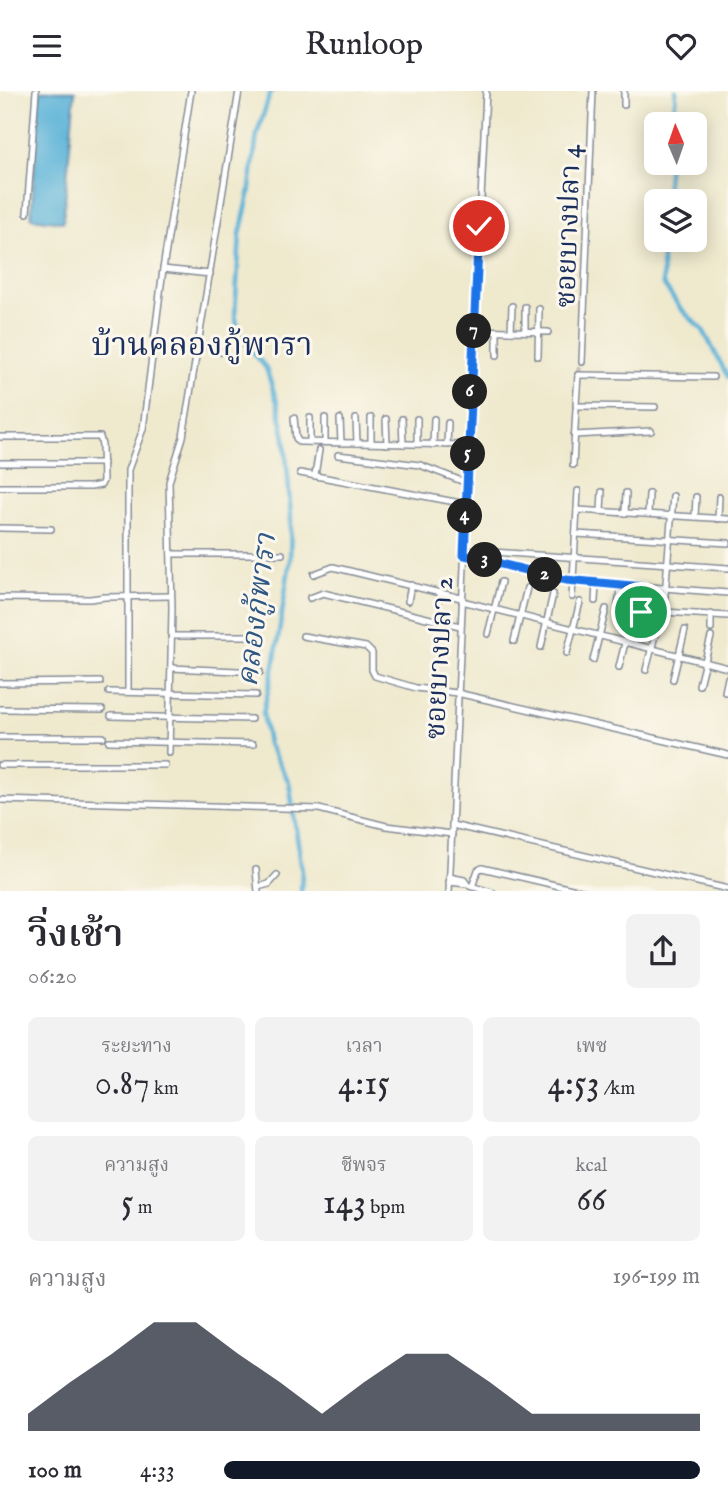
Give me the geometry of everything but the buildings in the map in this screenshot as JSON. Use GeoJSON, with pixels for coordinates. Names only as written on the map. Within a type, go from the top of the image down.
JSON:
{"type":"FeatureCollection","features":[{"type":"Feature","properties":{"kind":"street"},"geometry":{"type":"LineString","coordinates":[[27,213],[36,91]]}},
{"type":"Feature","properties":{"kind":"street"},"geometry":{"type":"LineString","coordinates":[[128,692],[128,470],[143,429],[163,269],[191,91]]}},
{"type":"Feature","properties":{"kind":"street"},"geometry":{"type":"LineString","coordinates":[[169,753],[172,636],[169,482],[183,437],[239,91]]}},
{"type":"Feature","properties":{"kind":"street","name":"ซอยบางปลา 2"},"geometry":{"type":"LineString","coordinates":[[449,891],[486,91]]}},
{"type":"Feature","properties":{"kind":"street","name":"ซอยบางปลา 4"},"geometry":{"type":"LineString","coordinates":[[582,362],[593,91]]}},
{"type":"Feature","properties":{"kind":"street"},"geometry":{"type":"LineString","coordinates":[[624,91],[624,105]]}},
{"type":"Feature","properties":{"kind":"street"},"geometry":{"type":"LineString","coordinates":[[163,269],[210,274]]}},
{"type":"Feature","properties":{"kind":"street"},"geometry":{"type":"LineString","coordinates":[[511,331],[512,306]]}},
{"type":"Feature","properties":{"kind":"street"},"geometry":{"type":"LineString","coordinates":[[525,307],[525,331]]}},
{"type":"Feature","properties":{"kind":"street"},"geometry":{"type":"LineString","coordinates":[[538,356],[539,309]]}},
{"type":"Feature","properties":{"kind":"street"},"geometry":{"type":"LineString","coordinates":[[474,330],[548,332]]}},
{"type":"Feature","properties":{"kind":"street"},"geometry":{"type":"LineString","coordinates":[[497,331],[497,355]]}},
{"type":"Feature","properties":{"kind":"street"},"geometry":{"type":"LineString","coordinates":[[199,343],[221,352]]}},
{"type":"Feature","properties":{"kind":"street"},"geometry":{"type":"LineString","coordinates":[[573,465],[578,374],[713,377]]}},
{"type":"Feature","properties":{"kind":"street"},"geometry":{"type":"LineString","coordinates":[[577,406],[655,407]]}},
{"type":"Feature","properties":{"kind":"street"},"geometry":{"type":"LineString","coordinates":[[294,418],[297,440],[468,445]]}},
{"type":"Feature","properties":{"kind":"street"},"geometry":{"type":"LineString","coordinates":[[310,418],[310,442]]}},
{"type":"Feature","properties":{"kind":"street"},"geometry":{"type":"LineString","coordinates":[[325,418],[325,442]]}},
{"type":"Feature","properties":{"kind":"street"},"geometry":{"type":"LineString","coordinates":[[371,418],[371,443]]}},
{"type":"Feature","properties":{"kind":"street"},"geometry":{"type":"LineString","coordinates":[[340,419],[341,443]]}},
{"type":"Feature","properties":{"kind":"street"},"geometry":{"type":"LineString","coordinates":[[356,419],[357,443]]}},
{"type":"Feature","properties":{"kind":"street"},"geometry":{"type":"LineString","coordinates":[[386,419],[387,444]]}},
{"type":"Feature","properties":{"kind":"street"},"geometry":{"type":"LineString","coordinates":[[402,419],[403,444]]}},
{"type":"Feature","properties":{"kind":"street"},"geometry":{"type":"LineString","coordinates":[[417,419],[417,444]]}},
{"type":"Feature","properties":{"kind":"street"},"geometry":{"type":"LineString","coordinates":[[433,445],[434,419]]}},
{"type":"Feature","properties":{"kind":"street"},"geometry":{"type":"LineString","coordinates":[[447,445],[448,422]]}},
{"type":"Feature","properties":{"kind":"street"},"geometry":{"type":"LineString","coordinates":[[573,435],[651,431]]}},
{"type":"Feature","properties":{"kind":"street"},"geometry":{"type":"LineString","coordinates":[[0,437],[97,436],[102,440],[103,463],[103,481],[98,487],[0,487]]}},
{"type":"Feature","properties":{"kind":"street"},"geometry":{"type":"LineString","coordinates":[[315,475],[319,450]]}},
{"type":"Feature","properties":{"kind":"street"},"geometry":{"type":"LineString","coordinates":[[338,455],[420,465],[467,483]]}},
{"type":"Feature","properties":{"kind":"street"},"geometry":{"type":"LineString","coordinates":[[0,463],[103,463]]}},
{"type":"Feature","properties":{"kind":"street"},"geometry":{"type":"LineString","coordinates":[[300,473],[466,504]]}},
{"type":"Feature","properties":{"kind":"street"},"geometry":{"type":"LineString","coordinates":[[572,597],[578,491]]}},
{"type":"Feature","properties":{"kind":"street"},"geometry":{"type":"LineString","coordinates":[[601,511],[602,492]]}},
{"type":"Feature","properties":{"kind":"street"},"geometry":{"type":"LineString","coordinates":[[625,513],[626,493]]}},
{"type":"Feature","properties":{"kind":"street"},"geometry":{"type":"LineString","coordinates":[[648,514],[649,494]]}},
{"type":"Feature","properties":{"kind":"street"},"geometry":{"type":"LineString","coordinates":[[646,670],[664,612],[673,496]]}},
{"type":"Feature","properties":{"kind":"street"},"geometry":{"type":"LineString","coordinates":[[695,517],[696,497]]}},
{"type":"Feature","properties":{"kind":"street"},"geometry":{"type":"LineString","coordinates":[[718,519],[719,497]]}},
{"type":"Feature","properties":{"kind":"street"},"geometry":{"type":"LineString","coordinates":[[578,510],[728,519]]}},
{"type":"Feature","properties":{"kind":"street"},"geometry":{"type":"LineString","coordinates":[[0,528],[51,529]]}},
{"type":"Feature","properties":{"kind":"street"},"geometry":{"type":"LineString","coordinates":[[576,534],[728,543]]}},
{"type":"Feature","properties":{"kind":"street"},"geometry":{"type":"LineString","coordinates":[[478,551],[478,559]]}},
{"type":"Feature","properties":{"kind":"street"},"geometry":{"type":"LineString","coordinates":[[464,552],[728,568]]}},
{"type":"Feature","properties":{"kind":"street"},"geometry":{"type":"LineString","coordinates":[[464,552],[478,559],[573,581],[728,593]]}},
{"type":"Feature","properties":{"kind":"street"},"geometry":{"type":"LineString","coordinates":[[171,554],[282,554]]}},
{"type":"Feature","properties":{"kind":"street"},"geometry":{"type":"LineString","coordinates":[[314,574],[332,567],[440,592],[521,616],[728,668]]}},
{"type":"Feature","properties":{"kind":"street"},"geometry":{"type":"LineString","coordinates":[[488,634],[502,582]]}},
{"type":"Feature","properties":{"kind":"street"},"geometry":{"type":"LineString","coordinates":[[595,601],[596,584]]}},
{"type":"Feature","properties":{"kind":"street"},"geometry":{"type":"LineString","coordinates":[[408,601],[411,585]]}},
{"type":"Feature","properties":{"kind":"street"},"geometry":{"type":"LineString","coordinates":[[618,610],[620,586]]}},
{"type":"Feature","properties":{"kind":"street"},"geometry":{"type":"LineString","coordinates":[[641,612],[643,587]]}},
{"type":"Feature","properties":{"kind":"street"},"geometry":{"type":"LineString","coordinates":[[514,641],[527,588]]}},
{"type":"Feature","properties":{"kind":"street"},"geometry":{"type":"LineString","coordinates":[[438,603],[440,592]]}},
{"type":"Feature","properties":{"kind":"street"},"geometry":{"type":"LineString","coordinates":[[310,598],[324,593],[460,626]]}},
{"type":"Feature","properties":{"kind":"street"},"geometry":{"type":"LineString","coordinates":[[541,647],[553,594]]}},
{"type":"Feature","properties":{"kind":"street"},"geometry":{"type":"LineString","coordinates":[[0,598],[171,597]]}},
{"type":"Feature","properties":{"kind":"street"},"geometry":{"type":"LineString","coordinates":[[567,653],[580,602]]}},
{"type":"Feature","properties":{"kind":"street"},"geometry":{"type":"LineString","coordinates":[[593,660],[606,609]]}},
{"type":"Feature","properties":{"kind":"street"},"geometry":{"type":"LineString","coordinates":[[664,612],[728,616]]}},
{"type":"Feature","properties":{"kind":"street"},"geometry":{"type":"LineString","coordinates":[[711,614],[711,629]]}},
{"type":"Feature","properties":{"kind":"street"},"geometry":{"type":"LineString","coordinates":[[619,667],[632,615]]}},
{"type":"Feature","properties":{"kind":"street"},"geometry":{"type":"LineString","coordinates":[[673,679],[685,630]]}},
{"type":"Feature","properties":{"kind":"street"},"geometry":{"type":"LineString","coordinates":[[172,636],[259,636]]}},
{"type":"Feature","properties":{"kind":"street"},"geometry":{"type":"LineString","coordinates":[[303,636],[368,648],[372,655],[372,673],[377,677],[416,688],[457,693],[728,755]]}},
{"type":"Feature","properties":{"kind":"street"},"geometry":{"type":"LineString","coordinates":[[699,685],[711,637]]}},
{"type":"Feature","properties":{"kind":"street"},"geometry":{"type":"LineString","coordinates":[[171,668],[260,672]]}},
{"type":"Feature","properties":{"kind":"street"},"geometry":{"type":"LineString","coordinates":[[724,692],[728,678]]}},
{"type":"Feature","properties":{"kind":"street"},"geometry":{"type":"LineString","coordinates":[[0,683],[100,682]]}},
{"type":"Feature","properties":{"kind":"street"},"geometry":{"type":"LineString","coordinates":[[109,692],[256,695]]}},
{"type":"Feature","properties":{"kind":"street"},"geometry":{"type":"LineString","coordinates":[[0,709],[102,710]]}},
{"type":"Feature","properties":{"kind":"street"},"geometry":{"type":"LineString","coordinates":[[111,716],[251,719]]}},
{"type":"Feature","properties":{"kind":"street"},"geometry":{"type":"LineString","coordinates":[[0,737],[253,744]]}},
{"type":"Feature","properties":{"kind":"street"},"geometry":{"type":"LineString","coordinates":[[0,765],[165,765]]}},
{"type":"Feature","properties":{"kind":"street"},"geometry":{"type":"LineString","coordinates":[[0,800],[319,809],[386,826],[452,834]]}},
{"type":"Feature","properties":{"kind":"street"},"geometry":{"type":"LineString","coordinates":[[452,825],[728,889]]}},
{"type":"Feature","properties":{"kind":"street"},"geometry":{"type":"LineString","coordinates":[[470,885],[478,870],[482,868],[585,891]]}},
{"type":"Feature","properties":{"kind":"street"},"geometry":{"type":"LineString","coordinates":[[256,870],[258,889],[277,876]]}},
{"type":"Feature","properties":{"kind":"street"},"geometry":{"type":"LineString","coordinates":[[449,879],[464,880],[470,885],[492,891]]}},
{"type":"Feature","properties":{"kind":"street"},"geometry":{"type":"LineString","coordinates":[[541,891],[543,882]]}},
{"type":"Feature","properties":{"kind":"water"},"geometry":{"type":"Polygon","coordinates":[[[40,91],[75,91],[63,222],[31,218],[40,91]]]}},
{"type":"Feature","properties":{"kind":"waterway","name":"คลองกู้พารา"},"geometry":{"type":"LineString","coordinates":[[271,91],[257,134],[249,195],[240,234],[235,314],[239,335],[266,368],[285,438],[291,518],[290,561],[274,665],[263,713],[268,744],[289,782],[302,871],[301,891]]}},
{"type":"Feature","properties":{"kind":"waterway"},"geometry":{"type":"LineString","coordinates":[[674,112],[676,91]]}},
{"type":"Feature","properties":{"kind":"waterway"},"geometry":{"type":"LineString","coordinates":[[666,189],[668,175]]}},
{"type":"Feature","properties":{"kind":"waterway"},"geometry":{"type":"LineString","coordinates":[[662,252],[663,284],[681,309],[703,330],[728,377]]}},
{"type":"Feature","properties":{"kind":"tunnel"},"geometry":{"type":"LineString","coordinates":[[578,372],[582,362]]}},
{"type":"Feature","properties":{"kind":"district","name":"บ้านคลองกู้พารา"},"geometry":{"type":"Point","coordinates":[202,344]}},
{"type":"Feature","properties":{"kind":"route"},"geometry":{"type":"LineString","coordinates":[[479,226],[464,555],[566,580],[643,587],[641,612]]}}]}
